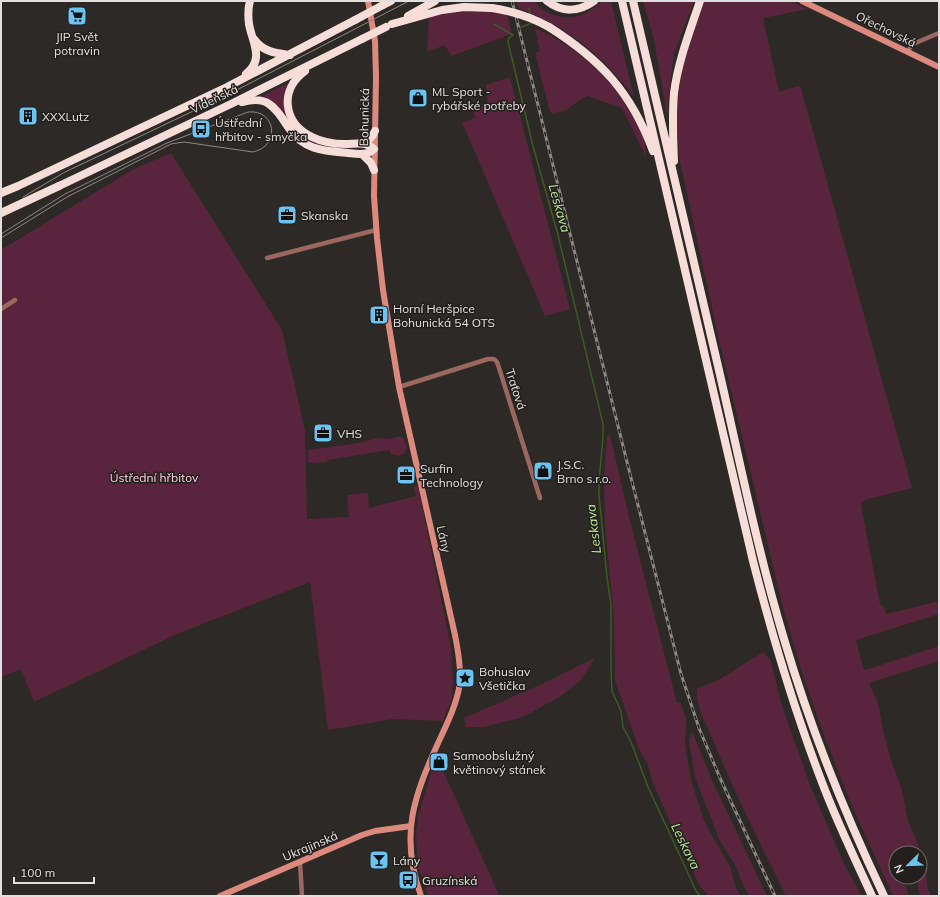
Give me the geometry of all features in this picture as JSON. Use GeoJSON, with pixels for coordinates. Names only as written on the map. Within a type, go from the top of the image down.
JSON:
{"type":"FeatureCollection","features":[{"type":"Feature","properties":{"kind":"highway"},"geometry":{"type":"LineString","coordinates":[[227,87],[253,67],[256,54],[254,38],[249,22],[250,1]]}},
{"type":"Feature","properties":{"kind":"highway","name":"Vídeňská"},"geometry":{"type":"LineString","coordinates":[[1,214],[233,104],[435,1]]}},
{"type":"Feature","properties":{"kind":"highway"},"geometry":{"type":"LineString","coordinates":[[547,1],[560,8],[572,10],[582,8],[594,1]]}},
{"type":"Feature","properties":{"kind":"highway"},"geometry":{"type":"LineString","coordinates":[[622,1],[751,555],[774,640],[805,735],[825,790],[872,896]]}},
{"type":"Feature","properties":{"kind":"highway"},"geometry":{"type":"LineString","coordinates":[[633,1],[754,521],[783,635],[834,785],[847,817],[884,896]]}},
{"type":"Feature","properties":{"kind":"highway"},"geometry":{"type":"LineString","coordinates":[[674,180],[674,93],[680,64],[700,1]]}},
{"type":"Feature","properties":{"kind":"highway","name":"Vídeňská"},"geometry":{"type":"LineString","coordinates":[[1,194],[227,87],[387,3]]}},
{"type":"Feature","properties":{"kind":"highway"},"geometry":{"type":"LineString","coordinates":[[389,25],[450,9],[464,7],[492,8],[521,15],[549,27],[576,45],[596,61],[621,89],[643,127],[665,182]]}},
{"type":"Feature","properties":{"kind":"highway"},"geometry":{"type":"LineString","coordinates":[[254,38],[259,45],[267,51],[290,54]]}},
{"type":"Feature","properties":{"kind":"highway"},"geometry":{"type":"LineString","coordinates":[[233,104],[252,100],[266,102],[277,111],[291,131],[302,143],[322,150],[362,154],[370,152],[374,149],[370,145],[362,143],[332,143],[315,138],[302,130],[291,116],[287,99],[291,86],[302,74],[320,60]]}},
{"type":"Feature","properties":{"kind":"highway"},"geometry":{"type":"LineString","coordinates":[[362,143],[370,139],[375,131]]}},
{"type":"Feature","properties":{"kind":"highway"},"geometry":{"type":"LineString","coordinates":[[362,154],[371,162],[374,170]]}},
{"type":"Feature","properties":{"kind":"street","name":"Ořechovská"},"geometry":{"type":"LineString","coordinates":[[802,1],[939,67]]}},
{"type":"Feature","properties":{"kind":"street","name":"Bohunická"},"geometry":{"type":"LineString","coordinates":[[367,2],[375,41],[376,77],[374,170],[376,230],[383,290],[392,346]]}},
{"type":"Feature","properties":{"kind":"street"},"geometry":{"type":"LineString","coordinates":[[907,52],[913,44],[939,33]]}},
{"type":"Feature","properties":{"kind":"street"},"geometry":{"type":"LineString","coordinates":[[267,258],[376,230]]}},
{"type":"Feature","properties":{"kind":"street"},"geometry":{"type":"LineString","coordinates":[[1,309],[15,300]]}},
{"type":"Feature","properties":{"kind":"street","name":"Lány"},"geometry":{"type":"LineString","coordinates":[[392,346],[399,387],[456,640],[460,672],[460,685],[455,704],[420,786],[414,806],[411,826],[412,868],[421,896]]}},
{"type":"Feature","properties":{"kind":"street","name":"Traťová"},"geometry":{"type":"LineString","coordinates":[[399,387],[488,359],[497,362],[540,498]]}},
{"type":"Feature","properties":{"kind":"street","name":"Ukrajinská"},"geometry":{"type":"LineString","coordinates":[[220,896],[362,835],[411,826]]}},
{"type":"Feature","properties":{"kind":"street"},"geometry":{"type":"LineString","coordinates":[[300,862],[302,896]]}},
{"type":"Feature","properties":{"kind":"green space"},"geometry":{"type":"Polygon","coordinates":[[[517,1],[535,1],[544,10],[556,16],[575,17],[587,13],[602,1],[611,1],[634,97],[610,68],[583,44],[553,24],[518,8],[517,1]]]}},
{"type":"Feature","properties":{"kind":"green space"},"geometry":{"type":"Polygon","coordinates":[[[643,1],[694,1],[674,54],[668,101],[668,121],[654,40],[643,1]]]}},
{"type":"Feature","properties":{"kind":"green space"},"geometry":{"type":"Polygon","coordinates":[[[704,1],[790,1],[808,9],[763,18],[779,92],[798,86],[801,88],[912,488],[868,499],[862,502],[861,505],[880,604],[884,607],[886,614],[939,601],[939,614],[856,640],[865,670],[939,646],[939,661],[869,683],[878,703],[891,760],[901,787],[908,820],[918,845],[888,845],[888,885],[906,885],[909,896],[893,896],[851,804],[803,676],[782,604],[719,340],[679,157],[676,109],[682,67],[704,1]]]}},
{"type":"Feature","properties":{"kind":"green space"},"geometry":{"type":"Polygon","coordinates":[[[476,8],[507,15],[512,34],[451,56],[445,45],[427,52],[429,17],[442,13],[476,8]]]}},
{"type":"Feature","properties":{"kind":"green space"},"geometry":{"type":"Polygon","coordinates":[[[535,28],[569,47],[600,72],[613,86],[635,118],[644,138],[646,157],[622,108],[587,96],[567,110],[552,114],[549,109],[535,53],[540,51],[535,28]]]}},
{"type":"Feature","properties":{"kind":"green space"},"geometry":{"type":"Polygon","coordinates":[[[510,77],[570,309],[545,316],[462,122],[475,118],[473,109],[488,104],[486,85],[510,77]]]}},
{"type":"Feature","properties":{"kind":"green space"},"geometry":{"type":"Polygon","coordinates":[[[288,83],[288,113],[319,143],[317,144],[302,138],[260,97],[288,83]]]}},
{"type":"Feature","properties":{"kind":"green space","name":"Ústřední hřbitov"},"geometry":{"type":"Polygon","coordinates":[[[171,153],[282,330],[305,430],[307,519],[349,517],[347,495],[368,493],[369,508],[416,496],[413,487],[418,486],[451,647],[453,681],[452,699],[443,721],[393,719],[328,730],[310,582],[177,634],[34,702],[21,669],[1,677],[1,250],[132,170],[171,153]]]}},
{"type":"Feature","properties":{"kind":"green space"},"geometry":{"type":"Polygon","coordinates":[[[607,435],[610,435],[630,521],[677,703],[680,702],[686,718],[685,745],[691,780],[704,820],[730,866],[736,888],[741,896],[708,896],[700,886],[653,783],[648,765],[638,747],[615,680],[614,618],[605,527],[604,476],[607,435]]]}},
{"type":"Feature","properties":{"kind":"green space"},"geometry":{"type":"Polygon","coordinates":[[[403,437],[407,448],[405,453],[398,456],[391,454],[390,450],[327,460],[327,462],[308,462],[308,450],[358,443],[378,438],[390,439],[403,437]]]}},
{"type":"Feature","properties":{"kind":"green space"},"geometry":{"type":"Polygon","coordinates":[[[763,652],[771,661],[781,703],[810,785],[845,866],[862,896],[786,896],[719,756],[703,719],[699,707],[697,689],[720,679],[763,652]]]}},
{"type":"Feature","properties":{"kind":"green space"},"geometry":{"type":"Polygon","coordinates":[[[595,658],[581,680],[561,696],[523,717],[484,727],[466,727],[464,718],[542,684],[595,658]]]}},
{"type":"Feature","properties":{"kind":"green space"},"geometry":{"type":"Polygon","coordinates":[[[692,731],[712,780],[767,896],[749,896],[735,865],[719,839],[695,777],[689,741],[692,731]]]}},
{"type":"Feature","properties":{"kind":"green space"},"geometry":{"type":"Polygon","coordinates":[[[438,759],[500,896],[428,896],[418,868],[416,833],[418,817],[431,772],[438,759]]]}},
{"type":"Feature","properties":{"kind":"green space"},"geometry":{"type":"Polygon","coordinates":[[[918,885],[927,885],[930,896],[919,896],[918,885]]]}},
{"type":"Feature","properties":{"kind":"waterway","name":"Leskava"},"geometry":{"type":"LineString","coordinates":[[529,8],[530,15]]}},
{"type":"Feature","properties":{"kind":"waterway","name":"Leskava"},"geometry":{"type":"LineString","coordinates":[[521,27],[532,23]]}},
{"type":"Feature","properties":{"kind":"waterway","name":"Leskava"},"geometry":{"type":"LineString","coordinates":[[494,24],[513,35],[509,38],[508,42],[533,146],[558,235],[603,424],[599,495],[611,605],[612,691],[621,711],[623,727],[631,742],[648,787],[696,891],[700,896]]}},
{"type":"Feature","properties":{"kind":"tram line"},"geometry":{"type":"LineString","coordinates":[[23,197],[65,172],[229,94],[409,1]]}},
{"type":"Feature","properties":{"kind":"tram line"},"geometry":{"type":"LineString","coordinates":[[1,234],[65,194],[167,143],[248,112],[265,116],[272,129],[268,143],[262,148],[253,152],[184,142],[171,144],[67,197],[1,238]]}},
{"type":"Feature","properties":{"kind":"railway"},"geometry":{"type":"LineString","coordinates":[[512,1],[681,674],[699,728],[720,778],[775,896]]}},
{"type":"Feature","properties":{"kind":"place","name":"JIP Svět potravin"},"geometry":{"type":"Point","coordinates":[77,16]}},
{"type":"Feature","properties":{"kind":"place","name":"ML Sport - rybářské potřeby"},"geometry":{"type":"Point","coordinates":[418,98]}},
{"type":"Feature","properties":{"kind":"place","name":"XXXLutz"},"geometry":{"type":"Point","coordinates":[28,116]}},
{"type":"Feature","properties":{"kind":"place","name":"Ústřední hřbitov - smyčka"},"geometry":{"type":"Point","coordinates":[201,129]}},
{"type":"Feature","properties":{"kind":"place","name":"Skanska"},"geometry":{"type":"Point","coordinates":[287,215]}},
{"type":"Feature","properties":{"kind":"place","name":"Horní Heršpice Bohunická 54 OTS"},"geometry":{"type":"Point","coordinates":[379,315]}},
{"type":"Feature","properties":{"kind":"place","name":"VHS"},"geometry":{"type":"Point","coordinates":[323,433]}},
{"type":"Feature","properties":{"kind":"place","name":"J.S.C. Brno s.r.o."},"geometry":{"type":"Point","coordinates":[543,471]}},
{"type":"Feature","properties":{"kind":"place","name":"Surfin Technology"},"geometry":{"type":"Point","coordinates":[406,475]}},
{"type":"Feature","properties":{"kind":"place","name":"Bohuslav Všetička"},"geometry":{"type":"Point","coordinates":[465,678]}},
{"type":"Feature","properties":{"kind":"place","name":"Samoobslužný květinový stánek"},"geometry":{"type":"Point","coordinates":[439,762]}},
{"type":"Feature","properties":{"kind":"place","name":"Lány"},"geometry":{"type":"Point","coordinates":[379,860]}},
{"type":"Feature","properties":{"kind":"place","name":"Gruzínská"},"geometry":{"type":"Point","coordinates":[408,880]}}]}
